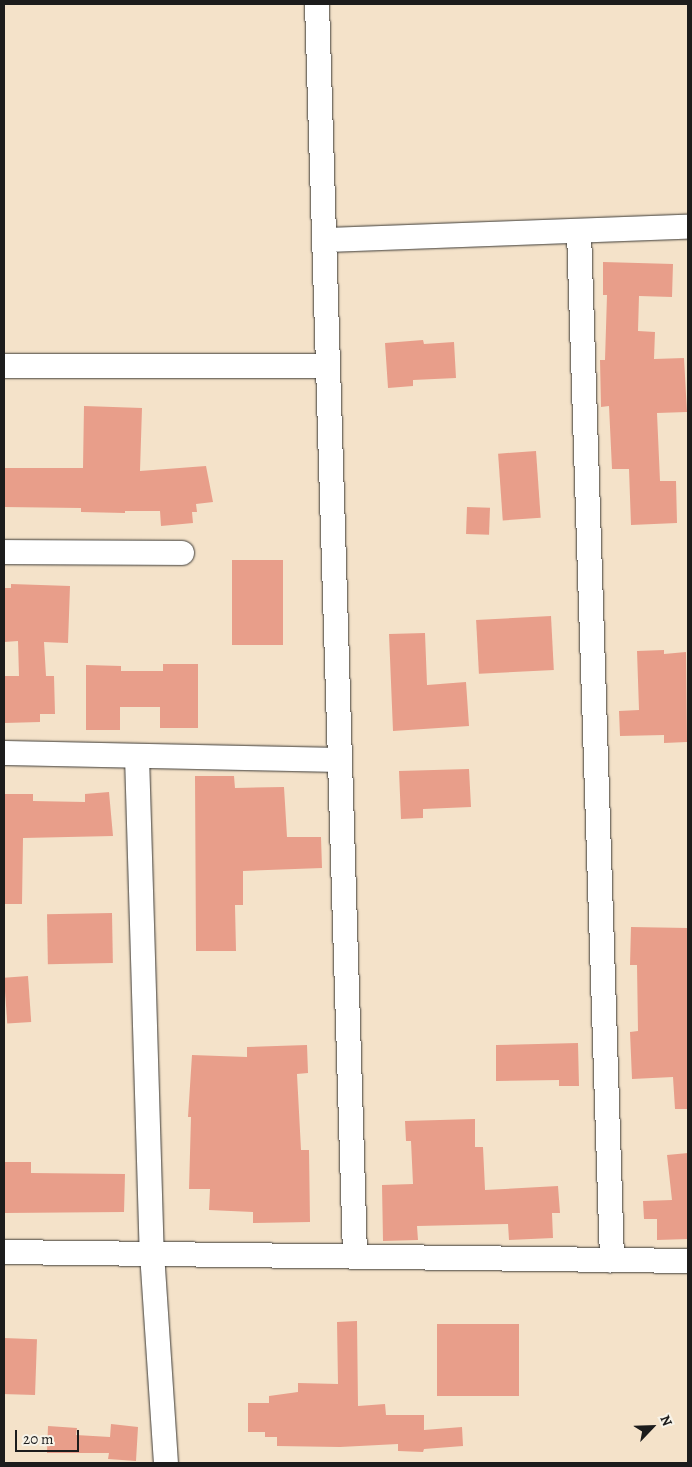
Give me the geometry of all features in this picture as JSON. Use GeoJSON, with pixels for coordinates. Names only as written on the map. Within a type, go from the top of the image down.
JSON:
{"type":"FeatureCollection","features":[{"type":"Feature","properties":{"kind":"street"},"geometry":{"type":"LineString","coordinates":[[318,4],[326,240],[326,366],[355,1254]]}},
{"type":"Feature","properties":{"kind":"street"},"geometry":{"type":"LineString","coordinates":[[326,240],[688,227]]}},
{"type":"Feature","properties":{"kind":"street"},"geometry":{"type":"LineString","coordinates":[[579,232],[612,1260]]}},
{"type":"Feature","properties":{"kind":"street"},"geometry":{"type":"LineString","coordinates":[[4,366],[326,366]]}},
{"type":"Feature","properties":{"kind":"street"},"geometry":{"type":"LineString","coordinates":[[4,552],[182,553]]}},
{"type":"Feature","properties":{"kind":"street"},"geometry":{"type":"LineString","coordinates":[[4,753],[340,760]]}},
{"type":"Feature","properties":{"kind":"street"},"geometry":{"type":"LineString","coordinates":[[137,756],[152,1253],[166,1463]]}},
{"type":"Feature","properties":{"kind":"street"},"geometry":{"type":"LineString","coordinates":[[4,1252],[355,1254],[688,1261]]}},
{"type":"Feature","properties":{"kind":"building"},"geometry":{"type":"Polygon","coordinates":[[[603,262],[673,264],[672,297],[639,296],[638,331],[655,332],[654,359],[684,358],[687,412],[657,413],[660,481],[676,481],[677,523],[631,525],[629,469],[612,469],[609,406],[601,407],[600,360],[605,360],[607,295],[603,295],[603,262]]]}},
{"type":"Feature","properties":{"kind":"building"},"geometry":{"type":"Polygon","coordinates":[[[423,340],[424,344],[454,342],[456,378],[413,380],[413,386],[388,388],[385,343],[423,340]]]}},
{"type":"Feature","properties":{"kind":"building"},"geometry":{"type":"Polygon","coordinates":[[[84,406],[142,408],[140,471],[206,466],[213,502],[196,504],[197,512],[192,512],[193,523],[161,526],[160,511],[125,511],[125,513],[81,512],[81,508],[4,507],[4,468],[83,468],[84,406]]]}},
{"type":"Feature","properties":{"kind":"building"},"geometry":{"type":"Polygon","coordinates":[[[536,451],[541,518],[503,520],[498,454],[536,451]]]}},
{"type":"Feature","properties":{"kind":"building"},"geometry":{"type":"Polygon","coordinates":[[[467,507],[490,508],[489,535],[466,534],[467,507]]]}},
{"type":"Feature","properties":{"kind":"building"},"geometry":{"type":"Polygon","coordinates":[[[232,560],[283,560],[283,645],[232,645],[232,560]]]}},
{"type":"Feature","properties":{"kind":"building"},"geometry":{"type":"Polygon","coordinates":[[[11,584],[70,586],[68,643],[44,642],[46,676],[54,676],[55,714],[40,714],[40,722],[4,723],[4,676],[19,676],[18,641],[4,642],[4,588],[11,588],[11,584]]]}},
{"type":"Feature","properties":{"kind":"building"},"geometry":{"type":"Polygon","coordinates":[[[551,616],[554,670],[479,674],[476,620],[551,616]]]}},
{"type":"Feature","properties":{"kind":"building"},"geometry":{"type":"Polygon","coordinates":[[[425,633],[427,685],[466,682],[469,726],[393,731],[389,634],[425,633]]]}},
{"type":"Feature","properties":{"kind":"building"},"geometry":{"type":"Polygon","coordinates":[[[664,650],[664,654],[686,652],[687,742],[664,743],[664,735],[620,736],[619,711],[639,710],[637,651],[664,650]]]}},
{"type":"Feature","properties":{"kind":"building"},"geometry":{"type":"Polygon","coordinates":[[[163,664],[198,664],[198,728],[160,728],[160,707],[120,707],[120,730],[86,730],[86,665],[121,666],[121,671],[163,671],[163,664]]]}},
{"type":"Feature","properties":{"kind":"building"},"geometry":{"type":"Polygon","coordinates":[[[469,769],[471,807],[423,809],[423,818],[401,819],[399,771],[469,769]]]}},
{"type":"Feature","properties":{"kind":"building"},"geometry":{"type":"Polygon","coordinates":[[[195,776],[234,776],[235,788],[284,787],[287,837],[321,837],[322,868],[243,871],[243,905],[235,905],[236,951],[196,951],[195,776]]]}},
{"type":"Feature","properties":{"kind":"building"},"geometry":{"type":"Polygon","coordinates":[[[109,792],[113,836],[23,838],[22,904],[4,904],[4,794],[33,794],[33,801],[85,802],[85,794],[109,792]]]}},
{"type":"Feature","properties":{"kind":"building"},"geometry":{"type":"Polygon","coordinates":[[[112,913],[113,963],[48,964],[47,914],[112,913]]]}},
{"type":"Feature","properties":{"kind":"building"},"geometry":{"type":"Polygon","coordinates":[[[631,927],[688,928],[688,1109],[675,1109],[673,1077],[632,1079],[630,1032],[638,1031],[637,965],[630,965],[631,927]]]}},
{"type":"Feature","properties":{"kind":"building"},"geometry":{"type":"Polygon","coordinates":[[[28,976],[31,1022],[7,1024],[4,978],[28,976]]]}},
{"type":"Feature","properties":{"kind":"building"},"geometry":{"type":"Polygon","coordinates":[[[578,1043],[579,1086],[559,1086],[559,1080],[496,1081],[496,1045],[578,1043]]]}},
{"type":"Feature","properties":{"kind":"building"},"geometry":{"type":"Polygon","coordinates":[[[307,1045],[308,1073],[297,1074],[301,1150],[309,1150],[310,1222],[253,1223],[253,1212],[209,1210],[210,1189],[189,1189],[191,1117],[188,1117],[192,1055],[247,1057],[247,1047],[307,1045]]]}},
{"type":"Feature","properties":{"kind":"building"},"geometry":{"type":"Polygon","coordinates":[[[475,1119],[475,1147],[483,1147],[485,1190],[558,1186],[560,1213],[552,1213],[553,1238],[509,1240],[508,1224],[417,1226],[418,1240],[383,1241],[382,1185],[413,1184],[411,1141],[406,1141],[405,1121],[475,1119]]]}},
{"type":"Feature","properties":{"kind":"building"},"geometry":{"type":"Polygon","coordinates":[[[688,1153],[688,1239],[657,1240],[657,1219],[644,1219],[643,1201],[672,1200],[667,1155],[688,1153]]]}},
{"type":"Feature","properties":{"kind":"building"},"geometry":{"type":"Polygon","coordinates":[[[4,1162],[31,1162],[31,1173],[125,1174],[124,1212],[4,1213],[4,1162]]]}},
{"type":"Feature","properties":{"kind":"building"},"geometry":{"type":"Polygon","coordinates":[[[357,1321],[358,1406],[385,1404],[386,1415],[424,1415],[424,1430],[462,1427],[463,1446],[424,1449],[423,1452],[398,1451],[398,1444],[340,1447],[277,1446],[277,1437],[265,1437],[265,1432],[248,1432],[248,1403],[269,1403],[269,1396],[298,1392],[298,1383],[338,1384],[337,1322],[357,1321]]]}},
{"type":"Feature","properties":{"kind":"building"},"geometry":{"type":"Polygon","coordinates":[[[437,1324],[519,1324],[519,1396],[437,1396],[437,1324]]]}},
{"type":"Feature","properties":{"kind":"building"},"geometry":{"type":"Polygon","coordinates":[[[4,1338],[37,1339],[35,1395],[4,1394],[4,1338]]]}},
{"type":"Feature","properties":{"kind":"building"},"geometry":{"type":"Polygon","coordinates":[[[111,1424],[138,1427],[136,1461],[108,1459],[109,1453],[47,1453],[48,1426],[77,1428],[76,1435],[110,1437],[111,1424]]]}}]}
